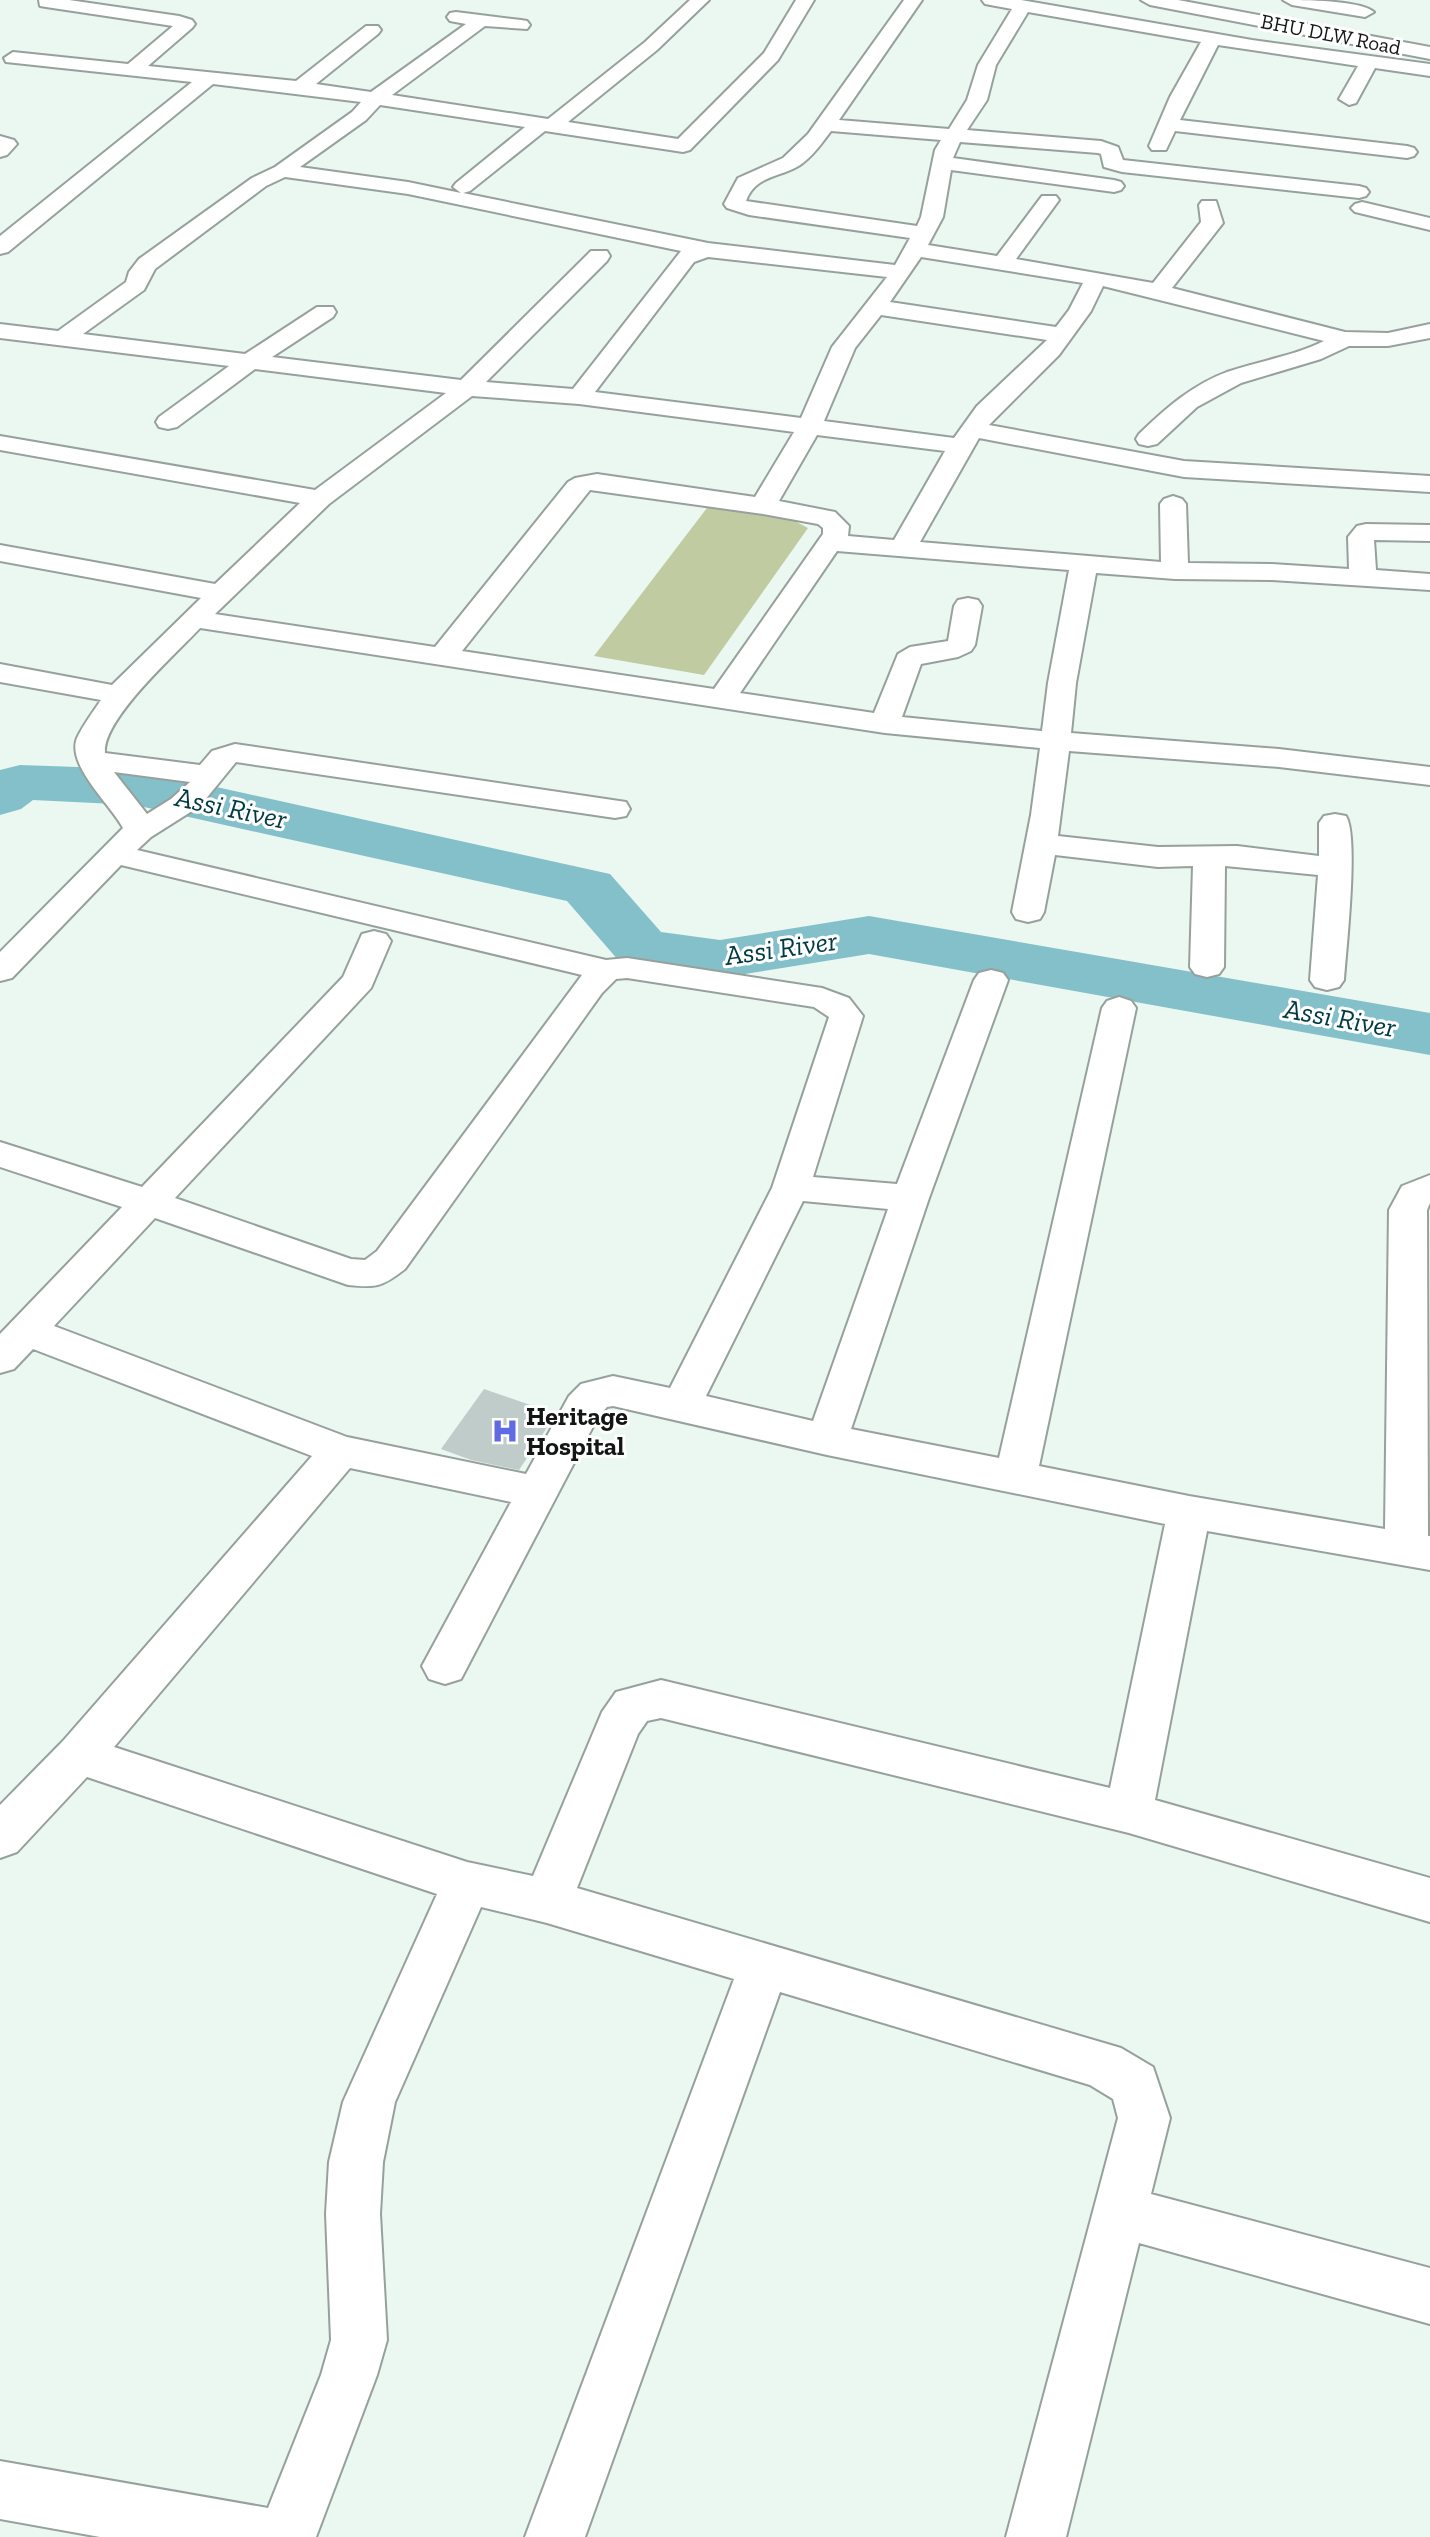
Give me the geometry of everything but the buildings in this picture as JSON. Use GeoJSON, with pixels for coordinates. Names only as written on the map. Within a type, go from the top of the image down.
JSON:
{"type":"FeatureCollection","features":[{"type":"Feature","properties":{"kind":"street"},"geometry":{"type":"LineString","coordinates":[[475,0],[455,16],[521,24]]}},
{"type":"Feature","properties":{"kind":"street"},"geometry":{"type":"LineString","coordinates":[[463,187],[651,46],[700,0]]}},
{"type":"Feature","properties":{"kind":"street"},"geometry":{"type":"LineString","coordinates":[[9,57],[376,97],[683,146],[771,56],[805,0]]}},
{"type":"Feature","properties":{"kind":"street"},"geometry":{"type":"LineString","coordinates":[[913,0],[798,157],[746,180],[734,204],[1158,291],[1345,339],[1397,339],[1430,331]]}},
{"type":"Feature","properties":{"kind":"street"},"geometry":{"type":"LineString","coordinates":[[991,0],[1212,39],[1430,70]]}},
{"type":"Feature","properties":{"kind":"street","name":"BHU DLW Road"},"geometry":{"type":"LineString","coordinates":[[1150,0],[1430,53]]}},
{"type":"Feature","properties":{"kind":"street","name":"BHU DLW Road"},"geometry":{"type":"LineString","coordinates":[[1213,0],[1430,41]]}},
{"type":"Feature","properties":{"kind":"street"},"geometry":{"type":"LineString","coordinates":[[1292,0],[1365,12]]}},
{"type":"Feature","properties":{"kind":"street"},"geometry":{"type":"LineString","coordinates":[[46,2],[186,24],[131,71]]}},
{"type":"Feature","properties":{"kind":"street"},"geometry":{"type":"LineString","coordinates":[[762,506],[809,428],[844,347],[902,272],[932,217],[946,150],[977,100],[987,65],[1023,6]]}},
{"type":"Feature","properties":{"kind":"street"},"geometry":{"type":"LineString","coordinates":[[63,22],[85,8]]}},
{"type":"Feature","properties":{"kind":"street"},"geometry":{"type":"LineString","coordinates":[[62,338],[136,285],[140,272],[147,264],[259,182],[282,171],[359,116],[376,97],[482,20]]}},
{"type":"Feature","properties":{"kind":"street"},"geometry":{"type":"LineString","coordinates":[[300,87],[372,30]]}},
{"type":"Feature","properties":{"kind":"street"},"geometry":{"type":"LineString","coordinates":[[1151,168],[1167,124],[1212,39]]}},
{"type":"Feature","properties":{"kind":"street"},"geometry":{"type":"LineString","coordinates":[[9,57],[39,40]]}},
{"type":"Feature","properties":{"kind":"street"},"geometry":{"type":"LineString","coordinates":[[1349,99],[1369,62]]}},
{"type":"Feature","properties":{"kind":"street"},"geometry":{"type":"LineString","coordinates":[[0,247],[9,232],[210,77]]}},
{"type":"Feature","properties":{"kind":"street"},"geometry":{"type":"LineString","coordinates":[[1167,124],[1407,152]]}},
{"type":"Feature","properties":{"kind":"street"},"geometry":{"type":"LineString","coordinates":[[824,125],[1101,148],[1111,151],[1111,163],[1122,166],[1151,168],[1360,200],[1430,224]]}},
{"type":"Feature","properties":{"kind":"street"},"geometry":{"type":"LineString","coordinates":[[0,142],[7,144],[0,151]]}},
{"type":"Feature","properties":{"kind":"street"},"geometry":{"type":"LineString","coordinates":[[943,163],[1111,194],[1122,166]]}},
{"type":"Feature","properties":{"kind":"street"},"geometry":{"type":"LineString","coordinates":[[282,171],[408,188],[708,250],[902,272]]}},
{"type":"Feature","properties":{"kind":"street"},"geometry":{"type":"LineString","coordinates":[[1003,261],[1049,200]]}},
{"type":"Feature","properties":{"kind":"street"},"geometry":{"type":"LineString","coordinates":[[1158,291],[1212,223],[1209,205]]}},
{"type":"Feature","properties":{"kind":"street"},"geometry":{"type":"LineString","coordinates":[[579,397],[686,257],[708,250]]}},
{"type":"Feature","properties":{"kind":"street"},"geometry":{"type":"LineString","coordinates":[[135,821],[95,766],[89,750],[92,738],[119,695],[220,593],[320,499],[467,388],[599,256]]}},
{"type":"Feature","properties":{"kind":"street"},"geometry":{"type":"LineString","coordinates":[[903,548],[967,438],[1014,383],[1051,350],[1080,311],[1096,278]]}},
{"type":"Feature","properties":{"kind":"street"},"geometry":{"type":"LineString","coordinates":[[875,307],[1061,335]]}},
{"type":"Feature","properties":{"kind":"street"},"geometry":{"type":"LineString","coordinates":[[168,422],[252,360],[325,312]]}},
{"type":"Feature","properties":{"kind":"street"},"geometry":{"type":"LineString","coordinates":[[0,331],[467,388],[579,397],[809,428],[967,438],[1184,469],[1430,484]]}},
{"type":"Feature","properties":{"kind":"street"},"geometry":{"type":"LineString","coordinates":[[1148,439],[1182,406],[1218,384],[1310,356],[1345,339]]}},
{"type":"Feature","properties":{"kind":"street"},"geometry":{"type":"LineString","coordinates":[[1397,339],[1404,348],[1430,354]]}},
{"type":"Feature","properties":{"kind":"street"},"geometry":{"type":"LineString","coordinates":[[0,443],[320,499]]}},
{"type":"Feature","properties":{"kind":"street"},"geometry":{"type":"LineString","coordinates":[[444,655],[577,487],[584,483],[597,482],[826,518],[835,526],[836,534],[832,542],[722,699]]}},
{"type":"Feature","properties":{"kind":"street"},"geometry":{"type":"LineString","coordinates":[[1173,504],[1175,571]]}},
{"type":"Feature","properties":{"kind":"street"},"geometry":{"type":"LineString","coordinates":[[1363,578],[1361,537],[1366,532],[1430,533]]}},
{"type":"Feature","properties":{"kind":"street"},"geometry":{"type":"LineString","coordinates":[[832,542],[1175,571],[1272,572],[1430,582]]}},
{"type":"Feature","properties":{"kind":"street"},"geometry":{"type":"LineString","coordinates":[[0,553],[220,593]]}},
{"type":"Feature","properties":{"kind":"street"},"geometry":{"type":"LineString","coordinates":[[1028,912],[1084,563]]}},
{"type":"Feature","properties":{"kind":"street"},"geometry":{"type":"LineString","coordinates":[[885,724],[908,660],[914,654],[955,650],[961,645],[968,606]]}},
{"type":"Feature","properties":{"kind":"street"},"geometry":{"type":"LineString","coordinates":[[194,619],[885,724],[1055,741],[1279,758],[1430,776]]}},
{"type":"Feature","properties":{"kind":"street"},"geometry":{"type":"LineString","coordinates":[[0,673],[119,695]]}},
{"type":"Feature","properties":{"kind":"street"},"geometry":{"type":"LineString","coordinates":[[0,970],[116,854],[135,821],[176,810],[207,780],[217,760],[225,754],[234,753],[615,808]]}},
{"type":"Feature","properties":{"kind":"street"},"geometry":{"type":"LineString","coordinates":[[95,766],[207,780]]}},
{"type":"Feature","properties":{"kind":"street"},"geometry":{"type":"LineString","coordinates":[[1327,980],[1335,867],[1335,823]]}},
{"type":"Feature","properties":{"kind":"street"},"geometry":{"type":"LineString","coordinates":[[1041,844],[1158,857],[1237,856],[1335,867]]}},
{"type":"Feature","properties":{"kind":"street"},"geometry":{"type":"LineString","coordinates":[[116,854],[606,970],[627,968],[822,998],[837,1005],[846,1016],[791,1188],[681,1405]]}},
{"type":"Feature","properties":{"kind":"street"},"geometry":{"type":"LineString","coordinates":[[1206,967],[1209,856]]}},
{"type":"Feature","properties":{"kind":"street"},"geometry":{"type":"LineString","coordinates":[[374,941],[359,981],[14,1346],[341,1451],[538,1492]]}},
{"type":"Feature","properties":{"kind":"street"},"geometry":{"type":"LineString","coordinates":[[0,1154],[348,1272],[373,1274],[391,1260],[590,986],[606,970]]}},
{"type":"Feature","properties":{"kind":"street"},"geometry":{"type":"LineString","coordinates":[[827,1440],[910,1198],[991,980]]}},
{"type":"Feature","properties":{"kind":"street"},"geometry":{"type":"LineString","coordinates":[[1016,1478],[1119,1008]]}},
{"type":"Feature","properties":{"kind":"street"},"geometry":{"type":"LineString","coordinates":[[445,1665],[583,1407],[595,1394],[612,1391],[827,1440],[1016,1478],[1189,1512],[1418,1551],[1408,1210],[1415,1195],[1430,1187]]}},
{"type":"Feature","properties":{"kind":"street"},"geometry":{"type":"LineString","coordinates":[[791,1188],[910,1198]]}},
{"type":"Feature","properties":{"kind":"street"},"geometry":{"type":"LineString","coordinates":[[0,1837],[79,1755],[341,1451]]}},
{"type":"Feature","properties":{"kind":"street"},"geometry":{"type":"LineString","coordinates":[[1129,1813],[1189,1512]]}},
{"type":"Feature","properties":{"kind":"street"},"geometry":{"type":"LineString","coordinates":[[547,1901],[618,1726],[632,1705],[661,1699],[1129,1813],[1430,1900]]}},
{"type":"Feature","properties":{"kind":"street"},"geometry":{"type":"LineString","coordinates":[[79,1755],[467,1883],[547,1901],[1103,2065],[1135,2084],[1144,2118],[1036,2537]]}},
{"type":"Feature","properties":{"kind":"street"},"geometry":{"type":"LineString","coordinates":[[286,2537],[349,2375],[359,2340],[353,2214],[356,2162],[369,2102],[467,1883]]}},
{"type":"Feature","properties":{"kind":"street"},"geometry":{"type":"LineString","coordinates":[[555,2537],[764,1966]]}},
{"type":"Feature","properties":{"kind":"street"},"geometry":{"type":"LineString","coordinates":[[1118,2211],[1430,2296]]}},
{"type":"Feature","properties":{"kind":"street"},"geometry":{"type":"LineString","coordinates":[[0,2490],[267,2537]]}},
{"type":"Feature","properties":{"kind":"green space"},"geometry":{"type":"Polygon","coordinates":[[[710,504],[783,515],[808,528],[704,675],[594,656],[710,504]]]}},
{"type":"Feature","properties":{"kind":"waterway","name":"Assi River"},"geometry":{"type":"LineString","coordinates":[[0,797],[20,782],[135,787],[588,887],[641,948],[720,959],[869,935],[1430,1034]]}},
{"type":"Feature","properties":{"kind":"place","name":"Heritage Hospital"},"geometry":{"type":"Point","coordinates":[505,1431]}}]}
